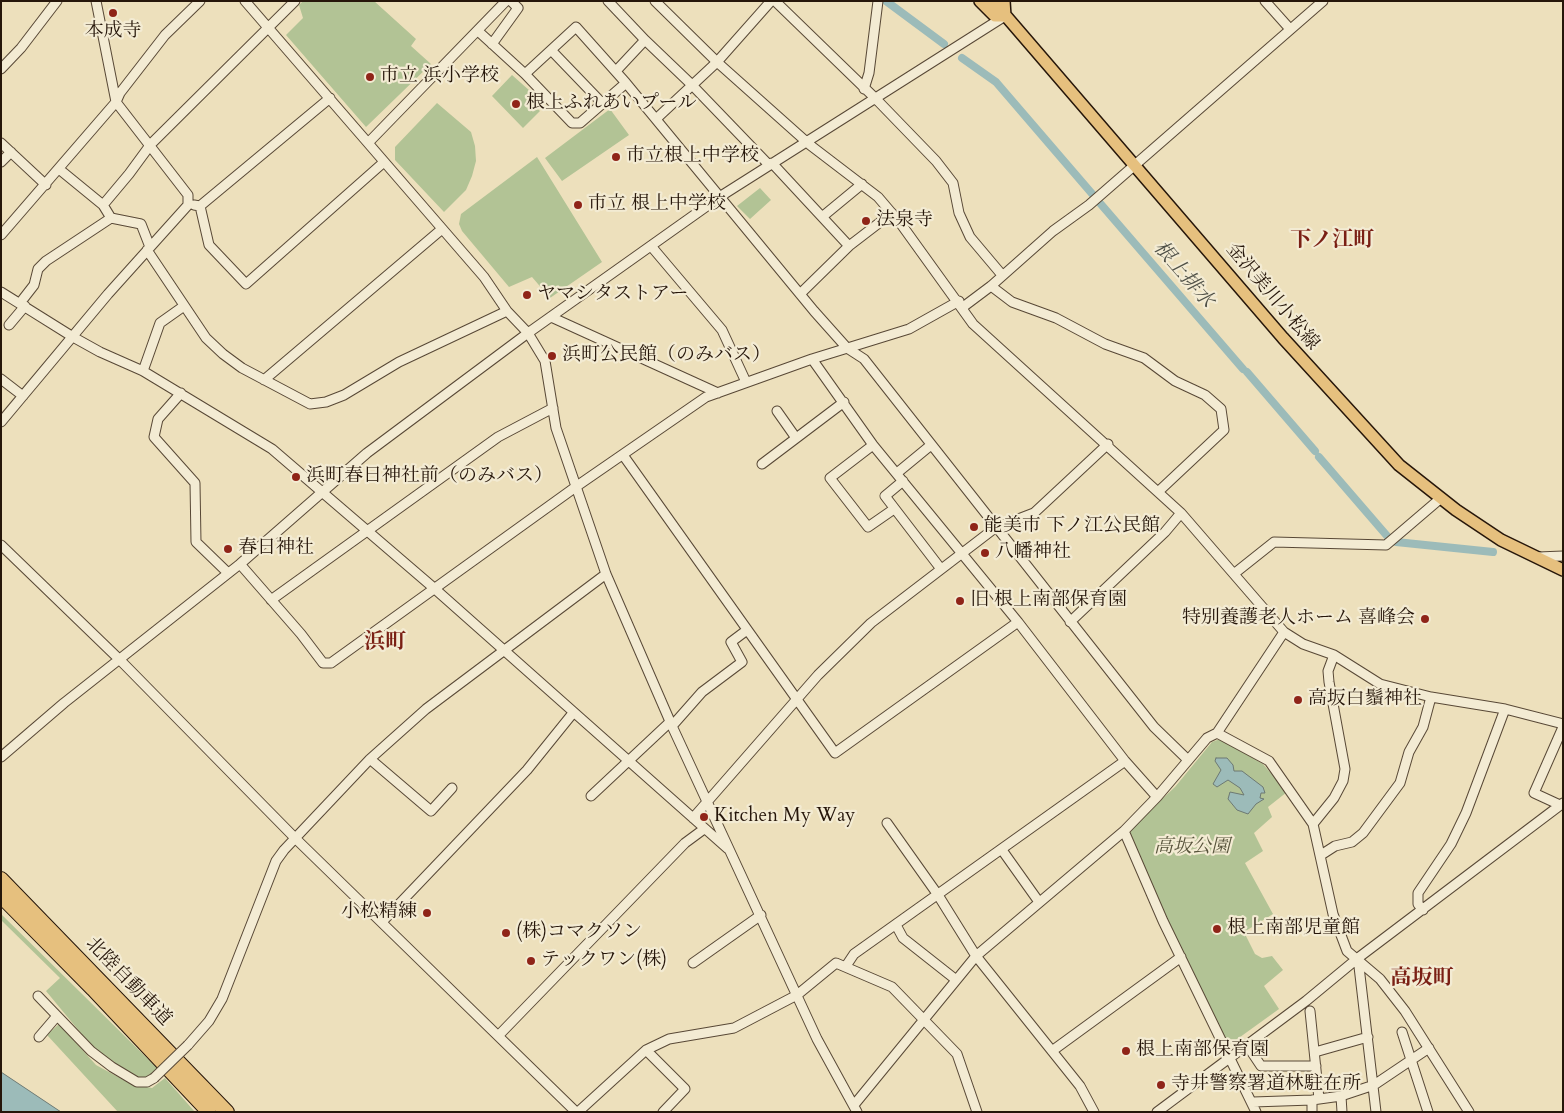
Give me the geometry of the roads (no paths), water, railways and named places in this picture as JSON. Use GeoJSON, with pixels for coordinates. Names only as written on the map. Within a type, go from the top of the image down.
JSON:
{"type":"FeatureCollection","features":[{"type":"Feature","properties":{"kind":"highway","name":"北陸自動車道"},"geometry":{"type":"LineString","coordinates":[[1,879],[227,1112]]}},
{"type":"Feature","properties":{"kind":"highway","name":"北陸自動車道"},"geometry":{"type":"LineString","coordinates":[[1,896],[93,989],[209,1112]]}},
{"type":"Feature","properties":{"kind":"main road"},"geometry":{"type":"LineString","coordinates":[[980,1],[995,16],[1005,16],[1004,1]]}},
{"type":"Feature","properties":{"kind":"main road","name":"金沢美川小松線"},"geometry":{"type":"LineString","coordinates":[[993,1],[1356,420],[1399,465],[1441,498],[1501,540],[1563,570]]}},
{"type":"Feature","properties":{"kind":"street"},"geometry":{"type":"LineString","coordinates":[[1,69],[21,48],[57,1]]}},
{"type":"Feature","properties":{"kind":"street"},"geometry":{"type":"LineString","coordinates":[[1,422],[188,204],[188,195],[151,144],[116,102],[96,1]]}},
{"type":"Feature","properties":{"kind":"street"},"geometry":{"type":"LineString","coordinates":[[3,231],[46,185],[116,102],[120,93],[165,35],[200,1]]}},
{"type":"Feature","properties":{"kind":"street"},"geometry":{"type":"LineString","coordinates":[[245,1],[484,277],[507,311],[528,333],[545,361],[556,428],[606,574],[671,724],[828,1063],[855,1108],[923,1019],[976,956],[1124,831],[1157,797],[1207,738],[1217,733],[1284,632]]}},
{"type":"Feature","properties":{"kind":"street"},"geometry":{"type":"LineString","coordinates":[[102,204],[129,174],[151,144],[295,1]]}},
{"type":"Feature","properties":{"kind":"street"},"geometry":{"type":"LineString","coordinates":[[368,143],[506,1]]}},
{"type":"Feature","properties":{"kind":"street"},"geometry":{"type":"LineString","coordinates":[[492,44],[518,8],[511,1]]}},
{"type":"Feature","properties":{"kind":"street"},"geometry":{"type":"LineString","coordinates":[[608,1],[849,246]]}},
{"type":"Feature","properties":{"kind":"street"},"geometry":{"type":"LineString","coordinates":[[655,1],[717,62],[806,141],[878,197],[961,304],[974,324],[1159,491],[1235,573],[1284,632],[1303,644],[1334,656],[1380,684],[1431,698],[1504,709],[1563,726],[1534,793],[1562,804]]}},
{"type":"Feature","properties":{"kind":"street"},"geometry":{"type":"LineString","coordinates":[[656,119],[717,62],[771,1]]}},
{"type":"Feature","properties":{"kind":"street"},"geometry":{"type":"LineString","coordinates":[[775,1],[876,99],[936,161],[953,183],[959,213],[970,238],[1002,275]]}},
{"type":"Feature","properties":{"kind":"street"},"geometry":{"type":"LineString","coordinates":[[864,89],[869,73],[878,1]]}},
{"type":"Feature","properties":{"kind":"street"},"geometry":{"type":"LineString","coordinates":[[1266,1],[1290,29]]}},
{"type":"Feature","properties":{"kind":"street"},"geometry":{"type":"LineString","coordinates":[[240,564],[301,634],[323,663],[331,663],[577,486],[706,397],[812,359],[909,329],[961,304],[991,286],[1134,165],[1322,1]]}},
{"type":"Feature","properties":{"kind":"street"},"geometry":{"type":"LineString","coordinates":[[1,757],[240,564],[367,453],[528,333],[721,196],[1005,16]]}},
{"type":"Feature","properties":{"kind":"street"},"geometry":{"type":"LineString","coordinates":[[525,74],[576,27],[616,71],[721,196],[800,294],[847,348],[864,359],[995,528],[1154,727],[1188,760]]}},
{"type":"Feature","properties":{"kind":"street"},"geometry":{"type":"LineString","coordinates":[[478,31],[525,74],[572,123],[580,123],[626,83]]}},
{"type":"Feature","properties":{"kind":"street"},"geometry":{"type":"LineString","coordinates":[[616,71],[645,40]]}},
{"type":"Feature","properties":{"kind":"street"},"geometry":{"type":"LineString","coordinates":[[552,50],[602,103]]}},
{"type":"Feature","properties":{"kind":"street"},"geometry":{"type":"LineString","coordinates":[[188,204],[200,206],[330,98]]}},
{"type":"Feature","properties":{"kind":"street"},"geometry":{"type":"LineString","coordinates":[[1,143],[46,185]]}},
{"type":"Feature","properties":{"kind":"street"},"geometry":{"type":"LineString","coordinates":[[1,162],[11,152]]}},
{"type":"Feature","properties":{"kind":"street"},"geometry":{"type":"LineString","coordinates":[[200,206],[209,245],[246,284],[384,162]]}},
{"type":"Feature","properties":{"kind":"street"},"geometry":{"type":"LineString","coordinates":[[59,169],[102,204],[111,218]]}},
{"type":"Feature","properties":{"kind":"street"},"geometry":{"type":"LineString","coordinates":[[822,218],[862,184]]}},
{"type":"Feature","properties":{"kind":"street"},"geometry":{"type":"LineString","coordinates":[[800,294],[849,246],[892,213]]}},
{"type":"Feature","properties":{"kind":"street"},"geometry":{"type":"LineString","coordinates":[[9,325],[34,285],[38,269],[46,261],[111,218],[141,224],[149,248],[184,306],[206,338],[223,354],[264,380],[310,404],[326,402],[344,395],[400,362],[507,311]]}},
{"type":"Feature","properties":{"kind":"street"},"geometry":{"type":"LineString","coordinates":[[264,380],[442,229]]}},
{"type":"Feature","properties":{"kind":"street"},"geometry":{"type":"LineString","coordinates":[[651,246],[722,330],[746,382]]}},
{"type":"Feature","properties":{"kind":"street"},"geometry":{"type":"LineString","coordinates":[[991,286],[1012,302],[1056,318],[1105,344],[1144,358],[1175,381],[1205,395],[1220,409],[1224,430],[1159,491]]}},
{"type":"Feature","properties":{"kind":"street"},"geometry":{"type":"LineString","coordinates":[[1,292],[73,337],[100,352],[143,371],[272,449],[435,589],[572,713],[730,851]]}},
{"type":"Feature","properties":{"kind":"street"},"geometry":{"type":"LineString","coordinates":[[143,371],[160,323],[184,306]]}},
{"type":"Feature","properties":{"kind":"street"},"geometry":{"type":"LineString","coordinates":[[550,317],[718,393]]}},
{"type":"Feature","properties":{"kind":"street"},"geometry":{"type":"LineString","coordinates":[[812,359],[873,445],[961,555],[1018,622],[1125,761],[1157,797]]}},
{"type":"Feature","properties":{"kind":"street"},"geometry":{"type":"LineString","coordinates":[[1,379],[23,396]]}},
{"type":"Feature","properties":{"kind":"street"},"geometry":{"type":"LineString","coordinates":[[181,393],[158,419],[154,436],[195,483],[196,542],[228,573]]}},
{"type":"Feature","properties":{"kind":"street"},"geometry":{"type":"LineString","coordinates":[[762,464],[844,402]]}},
{"type":"Feature","properties":{"kind":"street"},"geometry":{"type":"LineString","coordinates":[[271,600],[498,437],[553,408]]}},
{"type":"Feature","properties":{"kind":"street"},"geometry":{"type":"LineString","coordinates":[[777,411],[796,438]]}},
{"type":"Feature","properties":{"kind":"street"},"geometry":{"type":"LineString","coordinates":[[693,818],[818,675],[871,623],[995,528],[1034,513],[1108,444]]}},
{"type":"Feature","properties":{"kind":"street"},"geometry":{"type":"LineString","coordinates":[[873,445],[830,478],[868,528],[894,509]]}},
{"type":"Feature","properties":{"kind":"street"},"geometry":{"type":"LineString","coordinates":[[897,473],[931,445]]}},
{"type":"Feature","properties":{"kind":"street"},"geometry":{"type":"LineString","coordinates":[[623,455],[835,753],[1018,622]]}},
{"type":"Feature","properties":{"kind":"street"},"geometry":{"type":"LineString","coordinates":[[903,481],[885,496],[941,569]]}},
{"type":"Feature","properties":{"kind":"street"},"geometry":{"type":"LineString","coordinates":[[1235,573],[1274,542],[1386,546],[1441,498]]}},
{"type":"Feature","properties":{"kind":"street"},"geometry":{"type":"LineString","coordinates":[[1070,622],[1165,532],[1181,513]]}},
{"type":"Feature","properties":{"kind":"street"},"geometry":{"type":"LineString","coordinates":[[1,545],[120,660],[296,838],[577,1112],[646,1050],[669,1039],[734,1028],[797,995],[831,965],[836,963],[892,987],[957,1054],[977,1112]]}},
{"type":"Feature","properties":{"kind":"street"},"geometry":{"type":"LineString","coordinates":[[1535,557],[1563,556]]}},
{"type":"Feature","properties":{"kind":"street"},"geometry":{"type":"LineString","coordinates":[[38,996],[91,1051],[127,1077],[137,1082],[147,1082],[154,1078],[188,1045],[209,1021],[222,999],[276,861],[296,838],[370,759],[426,709],[606,574]]}},
{"type":"Feature","properties":{"kind":"street"},"geometry":{"type":"LineString","coordinates":[[591,796],[671,724],[702,692],[742,662],[731,642],[747,630]]}},
{"type":"Feature","properties":{"kind":"street"},"geometry":{"type":"LineString","coordinates":[[1313,824],[1334,798],[1343,781],[1345,769],[1329,682],[1328,671],[1334,656]]}},
{"type":"Feature","properties":{"kind":"street"},"geometry":{"type":"LineString","coordinates":[[1321,855],[1335,846],[1352,842],[1363,833],[1400,783],[1409,752],[1423,727],[1431,698]]}},
{"type":"Feature","properties":{"kind":"street"},"geometry":{"type":"LineString","coordinates":[[1423,910],[1418,904],[1418,893],[1452,844],[1466,813],[1504,709]]}},
{"type":"Feature","properties":{"kind":"street"},"geometry":{"type":"LineString","coordinates":[[382,922],[527,770],[572,713]]}},
{"type":"Feature","properties":{"kind":"street"},"geometry":{"type":"LineString","coordinates":[[1217,733],[1269,761],[1313,824],[1333,914],[1347,951],[1358,958],[1380,979],[1405,1011],[1469,1112]]}},
{"type":"Feature","properties":{"kind":"street"},"geometry":{"type":"LineString","coordinates":[[370,759],[431,811],[452,788]]}},
{"type":"Feature","properties":{"kind":"street"},"geometry":{"type":"LineString","coordinates":[[846,966],[854,954],[1125,761]]}},
{"type":"Feature","properties":{"kind":"street"},"geometry":{"type":"LineString","coordinates":[[1156,1112],[1247,1045],[1358,958],[1562,804]]}},
{"type":"Feature","properties":{"kind":"street"},"geometry":{"type":"LineString","coordinates":[[887,823],[938,895],[976,956],[1080,1086],[1094,1112]]}},
{"type":"Feature","properties":{"kind":"street"},"geometry":{"type":"LineString","coordinates":[[498,1035],[679,850],[704,829]]}},
{"type":"Feature","properties":{"kind":"street"},"geometry":{"type":"LineString","coordinates":[[1124,831],[1181,957],[1256,1112]]}},
{"type":"Feature","properties":{"kind":"street"},"geometry":{"type":"LineString","coordinates":[[1002,850],[1039,902]]}},
{"type":"Feature","properties":{"kind":"street"},"geometry":{"type":"LineString","coordinates":[[693,964],[761,915]]}},
{"type":"Feature","properties":{"kind":"street"},"geometry":{"type":"LineString","coordinates":[[896,925],[903,938],[955,979]]}},
{"type":"Feature","properties":{"kind":"street"},"geometry":{"type":"LineString","coordinates":[[1052,1051],[1181,957]]}},
{"type":"Feature","properties":{"kind":"street"},"geometry":{"type":"LineString","coordinates":[[1358,958],[1376,1112]]}},
{"type":"Feature","properties":{"kind":"street"},"geometry":{"type":"LineString","coordinates":[[1310,1011],[1316,1066],[1315,1100],[1312,1112]]}},
{"type":"Feature","properties":{"kind":"street"},"geometry":{"type":"LineString","coordinates":[[39,1037],[58,1016]]}},
{"type":"Feature","properties":{"kind":"street"},"geometry":{"type":"LineString","coordinates":[[1402,1032],[1427,1111]]}},
{"type":"Feature","properties":{"kind":"street"},"geometry":{"type":"LineString","coordinates":[[1314,1052],[1368,1036]]}},
{"type":"Feature","properties":{"kind":"street"},"geometry":{"type":"LineString","coordinates":[[1247,1045],[1260,1066],[1316,1066]]}},
{"type":"Feature","properties":{"kind":"street"},"geometry":{"type":"LineString","coordinates":[[1252,1102],[1315,1100],[1341,1096],[1374,1085],[1412,1062],[1429,1048]]}},
{"type":"Feature","properties":{"kind":"street"},"geometry":{"type":"LineString","coordinates":[[646,1050],[685,1089],[663,1112]]}},
{"type":"Feature","properties":{"kind":"street"},"geometry":{"type":"LineString","coordinates":[[1341,1096],[1342,1112]]}},
{"type":"Feature","properties":{"kind":"water"},"geometry":{"type":"Polygon","coordinates":[[[1216,758],[1227,758],[1233,765],[1234,771],[1242,771],[1263,787],[1265,793],[1261,793],[1260,798],[1264,799],[1256,804],[1248,814],[1237,810],[1228,799],[1230,792],[1244,795],[1240,788],[1228,780],[1217,787],[1213,784],[1221,770],[1215,761],[1216,758]]]}},
{"type":"Feature","properties":{"kind":"water"},"geometry":{"type":"Polygon","coordinates":[[[1,1072],[61,1112],[1,1112],[1,1072]]]}},
{"type":"Feature","properties":{"kind":"waterway","name":"根上排水"},"geometry":{"type":"LineString","coordinates":[[886,1],[944,44]]}},
{"type":"Feature","properties":{"kind":"waterway","name":"根上排水"},"geometry":{"type":"LineString","coordinates":[[962,58],[996,82],[1094,196]]}},
{"type":"Feature","properties":{"kind":"waterway","name":"根上排水"},"geometry":{"type":"LineString","coordinates":[[1099,202],[1243,369]]}},
{"type":"Feature","properties":{"kind":"waterway","name":"根上排水"},"geometry":{"type":"LineString","coordinates":[[1247,372],[1315,451]]}},
{"type":"Feature","properties":{"kind":"waterway","name":"根上排水"},"geometry":{"type":"LineString","coordinates":[[1319,457],[1388,537]]}},
{"type":"Feature","properties":{"kind":"waterway","name":"根上排水"},"geometry":{"type":"LineString","coordinates":[[1396,542],[1493,552]]}},
{"type":"Feature","properties":{"kind":"place","name":"本成寺"},"geometry":{"type":"Point","coordinates":[113,13]}},
{"type":"Feature","properties":{"kind":"place","name":"市立 浜小学校"},"geometry":{"type":"Point","coordinates":[370,77]}},
{"type":"Feature","properties":{"kind":"place","name":"根上ふれあいプール"},"geometry":{"type":"Point","coordinates":[516,104]}},
{"type":"Feature","properties":{"kind":"place","name":"市立根上中学校"},"geometry":{"type":"Point","coordinates":[616,157]}},
{"type":"Feature","properties":{"kind":"place","name":"市立 根上中学校"},"geometry":{"type":"Point","coordinates":[578,205]}},
{"type":"Feature","properties":{"kind":"place","name":"法泉寺"},"geometry":{"type":"Point","coordinates":[866,221]}},
{"type":"Feature","properties":{"kind":"place","name":"ヤマシタストアー"},"geometry":{"type":"Point","coordinates":[527,295]}},
{"type":"Feature","properties":{"kind":"place","name":"浜町公民館（のみバス）"},"geometry":{"type":"Point","coordinates":[552,356]}},
{"type":"Feature","properties":{"kind":"place","name":"浜町春日神社前（のみバス）"},"geometry":{"type":"Point","coordinates":[296,477]}},
{"type":"Feature","properties":{"kind":"place","name":"能美市 下ノ江公民館"},"geometry":{"type":"Point","coordinates":[974,527]}},
{"type":"Feature","properties":{"kind":"place","name":"春日神社"},"geometry":{"type":"Point","coordinates":[228,549]}},
{"type":"Feature","properties":{"kind":"place","name":"八幡神社"},"geometry":{"type":"Point","coordinates":[985,553]}},
{"type":"Feature","properties":{"kind":"place","name":"旧 根上南部保育園"},"geometry":{"type":"Point","coordinates":[960,601]}},
{"type":"Feature","properties":{"kind":"place","name":"特別養護老人ホーム 喜峰会"},"geometry":{"type":"Point","coordinates":[1425,619]}},
{"type":"Feature","properties":{"kind":"place","name":"高坂白鬚神社"},"geometry":{"type":"Point","coordinates":[1298,700]}},
{"type":"Feature","properties":{"kind":"place","name":"Kitchen My Way"},"geometry":{"type":"Point","coordinates":[704,817]}},
{"type":"Feature","properties":{"kind":"place","name":"小松精練"},"geometry":{"type":"Point","coordinates":[427,913]}},
{"type":"Feature","properties":{"kind":"place","name":"根上南部児童館"},"geometry":{"type":"Point","coordinates":[1217,929]}},
{"type":"Feature","properties":{"kind":"place","name":"(株)コマクソン"},"geometry":{"type":"Point","coordinates":[506,933]}},
{"type":"Feature","properties":{"kind":"place","name":"テックワン(株)"},"geometry":{"type":"Point","coordinates":[531,961]}},
{"type":"Feature","properties":{"kind":"place","name":"根上南部保育園"},"geometry":{"type":"Point","coordinates":[1126,1051]}},
{"type":"Feature","properties":{"kind":"place","name":"寺井警察署道林駐在所"},"geometry":{"type":"Point","coordinates":[1161,1085]}},
{"type":"Feature","properties":{"kind":"district","name":"下ノ江町"},"geometry":{"type":"Point","coordinates":[1332,241]}},
{"type":"Feature","properties":{"kind":"district","name":"浜町"},"geometry":{"type":"Point","coordinates":[385,643]}},
{"type":"Feature","properties":{"kind":"district","name":"高坂町"},"geometry":{"type":"Point","coordinates":[1422,979]}},
{"type":"Feature","properties":{"kind":"park label","name":"高坂公園"},"geometry":{"type":"Point","coordinates":[1192,848]}}]}
